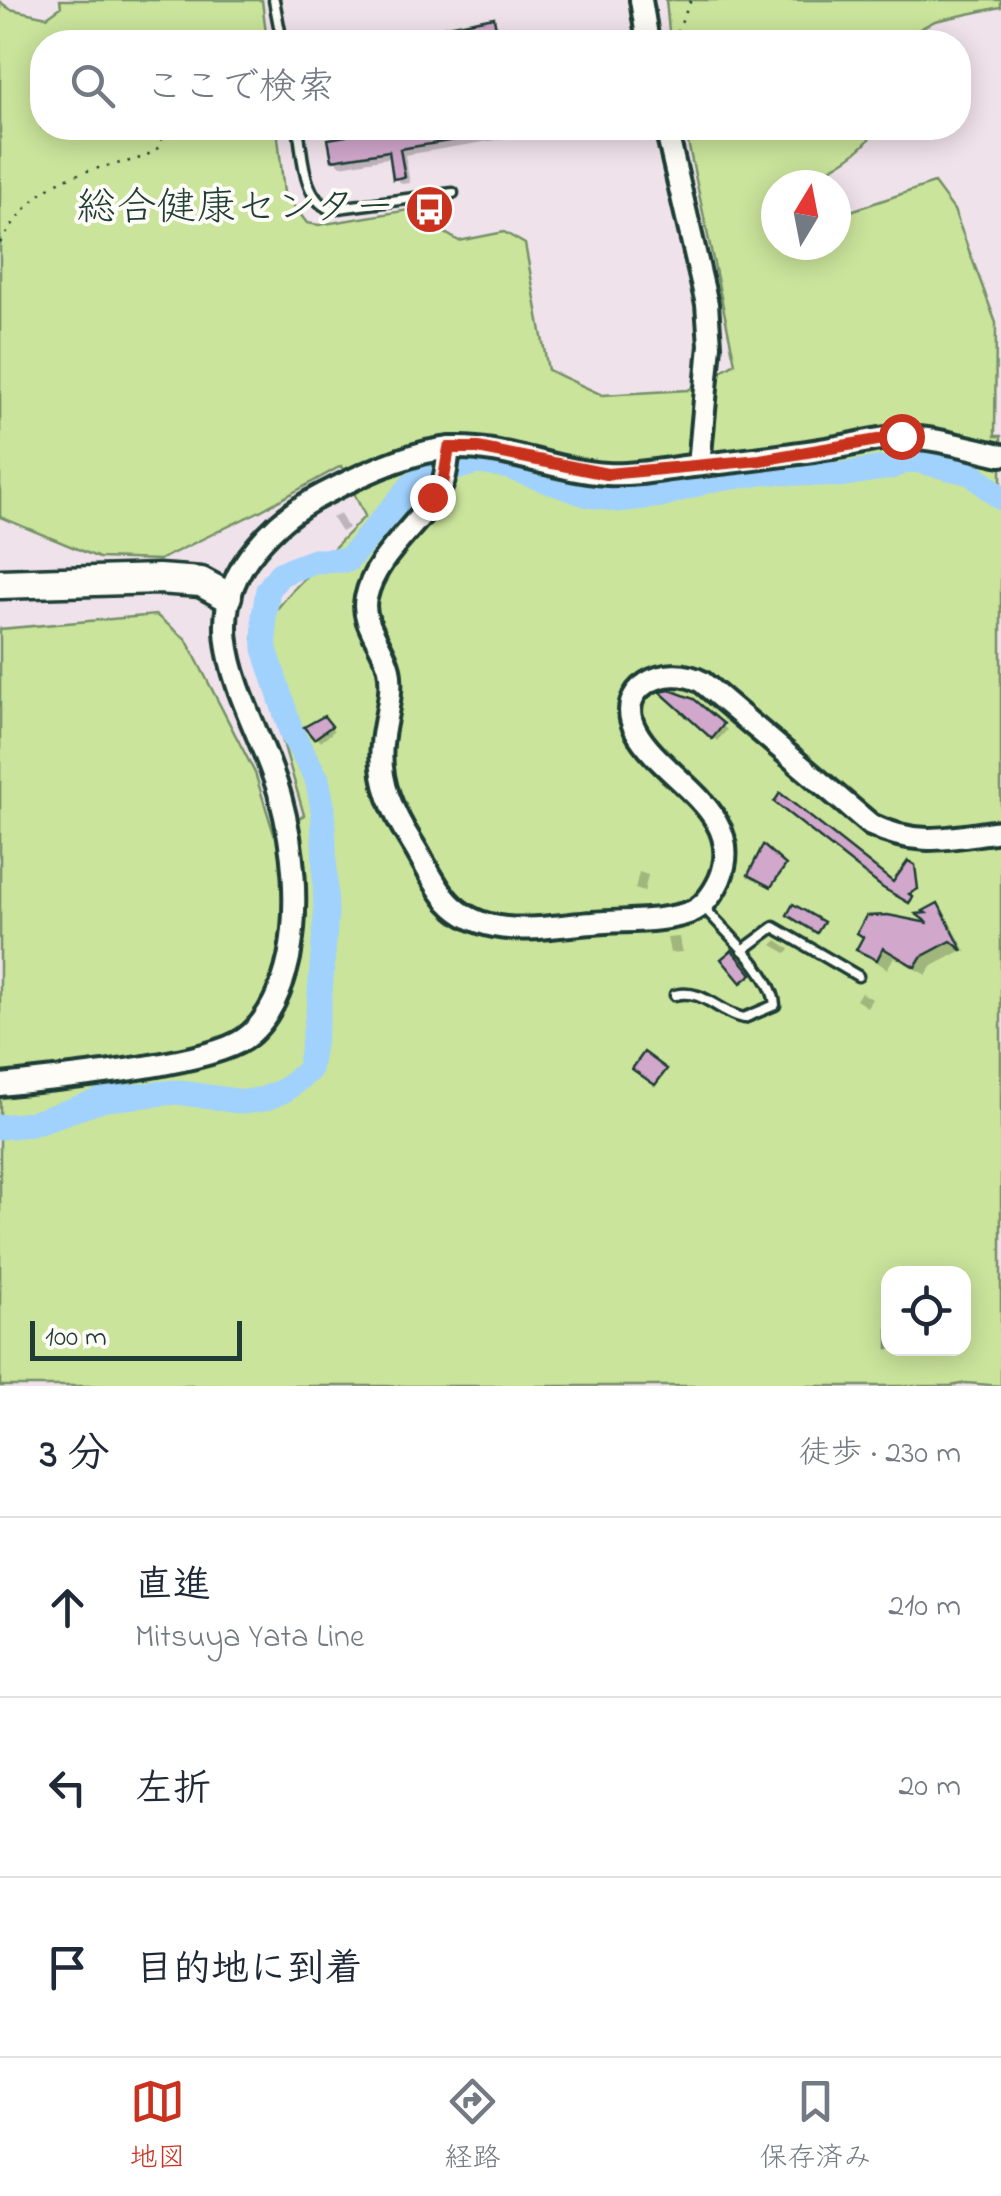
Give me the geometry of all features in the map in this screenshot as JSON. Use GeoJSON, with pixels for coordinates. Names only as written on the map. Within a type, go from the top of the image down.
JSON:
{"type":"FeatureCollection","features":[{"type":"Feature","properties":{"kind":"highway"},"geometry":{"type":"LineString","coordinates":[[0,584],[158,579],[201,582],[227,596]]}},
{"type":"Feature","properties":{"kind":"highway"},"geometry":{"type":"LineString","coordinates":[[0,597],[160,592],[227,596]]}},
{"type":"Feature","properties":{"kind":"street"},"geometry":{"type":"LineString","coordinates":[[641,0],[646,30]]}},
{"type":"Feature","properties":{"kind":"street"},"geometry":{"type":"LineString","coordinates":[[669,140],[710,333],[698,466]]}},
{"type":"Feature","properties":{"kind":"street"},"geometry":{"type":"LineString","coordinates":[[0,1086],[192,1057],[242,1040],[258,1026],[285,978],[294,917],[289,838],[274,780],[237,689],[225,636],[227,596],[232,582],[272,529],[306,503],[355,478],[448,451],[478,448],[607,474],[760,460],[901,436],[1001,455]]}},
{"type":"Feature","properties":{"kind":"street"},"geometry":{"type":"LineString","coordinates":[[448,451],[443,484],[374,578],[365,600],[367,620],[389,668],[390,689],[380,759],[394,814],[449,903],[471,918],[496,927],[530,929],[668,918],[702,906],[724,867],[726,846],[719,822],[647,748],[631,720],[636,695],[650,679],[660,675],[680,674],[702,682],[871,824],[890,834],[927,840],[1001,831]]}},
{"type":"Feature","properties":{"kind":"lane"},"geometry":{"type":"LineString","coordinates":[[274,0],[280,30]]}},
{"type":"Feature","properties":{"kind":"lane"},"geometry":{"type":"LineString","coordinates":[[300,140],[311,193],[317,204],[330,209],[453,193]]}},
{"type":"Feature","properties":{"kind":"lane"},"geometry":{"type":"LineString","coordinates":[[675,995],[690,993],[704,997],[744,1018],[775,1005],[775,997],[761,972],[702,906]]}},
{"type":"Feature","properties":{"kind":"lane"},"geometry":{"type":"LineString","coordinates":[[742,950],[774,927],[858,976]]}},
{"type":"Feature","properties":{"kind":"path"},"geometry":{"type":"LineString","coordinates":[[679,30],[691,0]]}},
{"type":"Feature","properties":{"kind":"path"},"geometry":{"type":"LineString","coordinates":[[0,243],[38,193],[75,175],[138,160],[154,152],[162,140]]}},
{"type":"Feature","properties":{"kind":"green space"},"geometry":{"type":"Polygon","coordinates":[[[60,0],[262,0],[266,30],[30,30],[30,140],[278,140],[284,193],[307,223],[319,225],[415,209],[428,223],[459,241],[504,232],[525,244],[548,370],[602,395],[688,390],[735,363],[688,140],[868,140],[827,170],[761,170],[761,260],[851,260],[851,211],[934,183],[954,210],[996,323],[995,436],[1001,436],[1001,1386],[0,1386],[0,629],[156,615],[186,639],[255,773],[274,834],[304,815],[253,638],[291,592],[365,516],[341,466],[159,560],[99,558],[0,517],[0,2],[10,9],[47,17],[61,7],[60,0]]]}},
{"type":"Feature","properties":{"kind":"green space"},"geometry":{"type":"Polygon","coordinates":[[[666,0],[1001,0],[1001,7],[935,21],[918,30],[669,30],[666,0]]]}},
{"type":"Feature","properties":{"kind":"building"},"geometry":{"type":"Polygon","coordinates":[[[494,17],[496,30],[428,30],[494,17]]]}},
{"type":"Feature","properties":{"kind":"building"},"geometry":{"type":"Polygon","coordinates":[[[328,140],[455,140],[400,149],[405,177],[393,179],[389,151],[332,160],[328,140]]]}},
{"type":"Feature","properties":{"kind":"building"},"geometry":{"type":"Polygon","coordinates":[[[670,690],[694,699],[724,724],[712,739],[660,692],[670,690]]]}},
{"type":"Feature","properties":{"kind":"building"},"geometry":{"type":"Polygon","coordinates":[[[324,716],[332,726],[314,739],[304,727],[324,716]]]}},
{"type":"Feature","properties":{"kind":"building"},"geometry":{"type":"Polygon","coordinates":[[[780,793],[893,882],[908,861],[915,865],[918,889],[909,894],[913,897],[909,903],[883,888],[774,802],[780,793]]]}},
{"type":"Feature","properties":{"kind":"building"},"geometry":{"type":"Polygon","coordinates":[[[763,845],[786,865],[771,887],[748,875],[763,845]]]}},
{"type":"Feature","properties":{"kind":"building"},"geometry":{"type":"Polygon","coordinates":[[[938,903],[963,951],[951,941],[921,957],[915,967],[883,948],[877,960],[856,950],[863,937],[857,933],[866,916],[888,915],[928,923],[916,914],[926,913],[923,911],[938,903]]]}},
{"type":"Feature","properties":{"kind":"building"},"geometry":{"type":"Polygon","coordinates":[[[793,904],[824,922],[817,933],[787,915],[793,904]]]}},
{"type":"Feature","properties":{"kind":"building"},"geometry":{"type":"Polygon","coordinates":[[[732,950],[752,974],[741,983],[721,959],[732,950]]]}},
{"type":"Feature","properties":{"kind":"building"},"geometry":{"type":"Polygon","coordinates":[[[644,1052],[667,1069],[655,1085],[632,1069],[644,1052]]]}},
{"type":"Feature","properties":{"kind":"waterway"},"geometry":{"type":"LineString","coordinates":[[0,1127],[31,1124],[105,1099],[176,1092],[244,1102],[264,1099],[285,1090],[309,1070],[319,1006],[326,914],[323,809],[317,779],[292,734],[265,649],[268,590],[280,574],[314,561],[348,560],[412,485],[427,476],[477,462],[505,466],[588,495],[618,500],[769,472],[839,475],[890,467],[911,459],[971,473],[1001,498]]}},
{"type":"Feature","properties":{"kind":"place","name":"総合健康センター"},"geometry":{"type":"Point","coordinates":[430,209]}},
{"type":"Feature","properties":{"kind":"route"},"geometry":{"type":"LineString","coordinates":[[432,497],[443,484],[449,448],[478,448],[607,474],[760,460],[901,436]]}}]}
